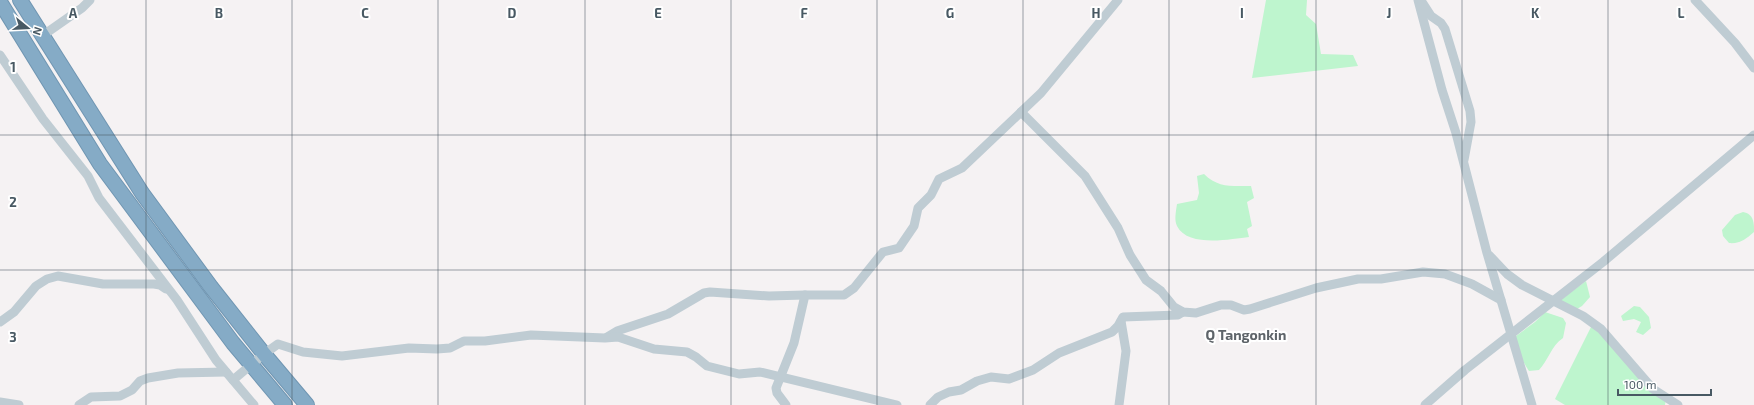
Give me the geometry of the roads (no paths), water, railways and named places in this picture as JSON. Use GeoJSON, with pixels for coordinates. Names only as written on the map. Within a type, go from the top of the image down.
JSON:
{"type":"FeatureCollection","features":[{"type":"Feature","properties":{"kind":"highway"},"geometry":{"type":"LineString","coordinates":[[20,0],[142,193],[211,287],[307,405]]}},
{"type":"Feature","properties":{"kind":"highway"},"geometry":{"type":"LineString","coordinates":[[0,2],[100,164],[233,343],[285,405]]}},
{"type":"Feature","properties":{"kind":"street"},"geometry":{"type":"LineString","coordinates":[[42,36],[82,8],[90,0]]}},
{"type":"Feature","properties":{"kind":"street"},"geometry":{"type":"LineString","coordinates":[[605,338],[617,331],[668,314],[704,293],[710,292],[769,296],[844,295],[854,288],[883,252],[899,248],[914,226],[918,208],[931,195],[939,179],[962,168],[1045,88],[1118,0]]}},
{"type":"Feature","properties":{"kind":"street"},"geometry":{"type":"LineString","coordinates":[[1419,0],[1431,16],[1441,23],[1444,29],[1470,110],[1471,122],[1464,163]]}},
{"type":"Feature","properties":{"kind":"street"},"geometry":{"type":"LineString","coordinates":[[1419,0],[1442,90],[1456,133],[1487,253],[1532,405]]}},
{"type":"Feature","properties":{"kind":"street"},"geometry":{"type":"LineString","coordinates":[[1695,0],[1735,44],[1754,68]]}},
{"type":"Feature","properties":{"kind":"street"},"geometry":{"type":"LineString","coordinates":[[0,55],[48,124],[88,176],[99,198],[135,243],[226,372],[254,405]]}},
{"type":"Feature","properties":{"kind":"street"},"geometry":{"type":"LineString","coordinates":[[1021,112],[1085,176],[1118,228],[1130,255],[1146,280],[1161,291],[1174,308],[1183,312],[1196,313],[1221,306],[1231,305],[1244,310],[1316,288],[1358,279],[1381,278],[1423,272],[1444,274],[1472,284],[1501,300]]}},
{"type":"Feature","properties":{"kind":"street"},"geometry":{"type":"LineString","coordinates":[[1425,405],[1465,370],[1551,301],[1603,262],[1754,135]]}},
{"type":"Feature","properties":{"kind":"street"},"geometry":{"type":"LineString","coordinates":[[1487,253],[1517,281],[1551,301],[1583,316],[1601,329],[1653,389],[1678,405]]}},
{"type":"Feature","properties":{"kind":"street"},"geometry":{"type":"LineString","coordinates":[[0,322],[14,312],[36,286],[58,276],[103,284],[154,284],[160,285],[170,292]]}},
{"type":"Feature","properties":{"kind":"street"},"geometry":{"type":"LineString","coordinates":[[786,405],[777,393],[776,388],[794,343],[805,295]]}},
{"type":"Feature","properties":{"kind":"street"},"geometry":{"type":"LineString","coordinates":[[930,405],[938,396],[961,390],[977,381],[992,377],[1009,378],[1044,365],[1059,353],[1112,332],[1118,326],[1123,317],[1178,315],[1183,312]]}},
{"type":"Feature","properties":{"kind":"street"},"geometry":{"type":"LineString","coordinates":[[1119,405],[1126,351],[1121,321]]}},
{"type":"Feature","properties":{"kind":"street"},"geometry":{"type":"LineString","coordinates":[[233,380],[278,344],[303,352],[342,356],[409,348],[450,348],[464,341],[485,341],[530,336],[618,337],[654,350],[687,352],[707,366],[739,374],[760,372],[897,405]]}},
{"type":"Feature","properties":{"kind":"street"},"geometry":{"type":"LineString","coordinates":[[79,405],[91,397],[120,396],[132,390],[140,381],[148,378],[178,373],[226,372]]}},
{"type":"Feature","properties":{"kind":"street"},"geometry":{"type":"LineString","coordinates":[[0,404],[20,405]]}},
{"type":"Feature","properties":{"kind":"district","name":"Q Tangonkin"},"geometry":{"type":"Point","coordinates":[1246,334]}}]}
